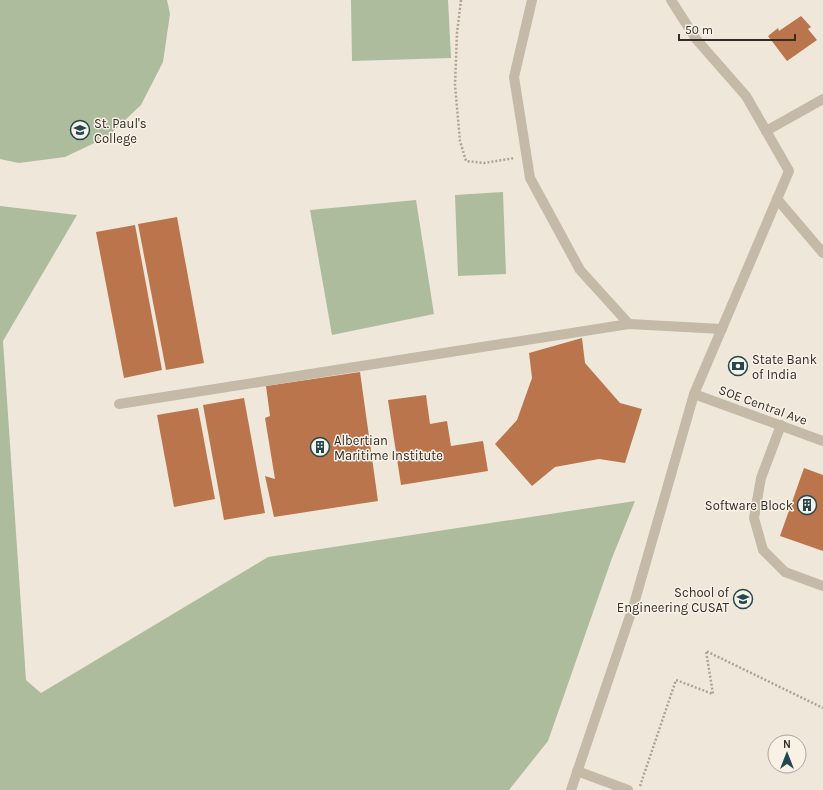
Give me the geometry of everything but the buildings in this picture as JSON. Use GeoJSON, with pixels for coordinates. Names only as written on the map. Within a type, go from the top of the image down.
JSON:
{"type":"FeatureCollection","features":[{"type":"Feature","properties":{"kind":"street"},"geometry":{"type":"LineString","coordinates":[[532,0],[514,77],[530,178],[580,270],[629,324]]}},
{"type":"Feature","properties":{"kind":"street"},"geometry":{"type":"LineString","coordinates":[[571,790],[634,604],[694,394],[789,170],[746,96],[696,39],[671,0]]}},
{"type":"Feature","properties":{"kind":"street"},"geometry":{"type":"LineString","coordinates":[[766,131],[823,99]]}},
{"type":"Feature","properties":{"kind":"street"},"geometry":{"type":"LineString","coordinates":[[777,199],[823,253]]}},
{"type":"Feature","properties":{"kind":"street"},"geometry":{"type":"LineString","coordinates":[[119,404],[629,324],[722,329]]}},
{"type":"Feature","properties":{"kind":"street","name":"SOE Central Ave"},"geometry":{"type":"LineString","coordinates":[[694,394],[823,441]]}},
{"type":"Feature","properties":{"kind":"street"},"geometry":{"type":"LineString","coordinates":[[781,426],[761,478],[754,518],[762,550],[785,572],[823,586]]}},
{"type":"Feature","properties":{"kind":"street"},"geometry":{"type":"LineString","coordinates":[[577,771],[628,790]]}},
{"type":"Feature","properties":{"kind":"path"},"geometry":{"type":"LineString","coordinates":[[461,0],[457,33],[455,85],[460,141],[466,161],[484,162],[527,157]]}},
{"type":"Feature","properties":{"kind":"path"},"geometry":{"type":"LineString","coordinates":[[638,790],[676,680],[713,694],[706,651],[823,708]]}},
{"type":"Feature","properties":{"kind":"green space","name":"St. Paul's College"},"geometry":{"type":"Polygon","coordinates":[[[0,0],[167,0],[170,14],[163,62],[141,105],[107,137],[65,157],[19,163],[0,159],[0,0]]]}},
{"type":"Feature","properties":{"kind":"green space"},"geometry":{"type":"Polygon","coordinates":[[[351,0],[448,0],[451,58],[352,61],[351,0]]]}},
{"type":"Feature","properties":{"kind":"green space"},"geometry":{"type":"Polygon","coordinates":[[[503,192],[506,274],[458,276],[455,195],[503,192]]]}},
{"type":"Feature","properties":{"kind":"green space"},"geometry":{"type":"Polygon","coordinates":[[[416,200],[434,314],[332,335],[310,210],[416,200]]]}},
{"type":"Feature","properties":{"kind":"green space"},"geometry":{"type":"Polygon","coordinates":[[[0,206],[77,215],[3,341],[26,680],[41,693],[268,557],[635,501],[612,558],[548,741],[509,790],[0,790],[0,206]]]}},
{"type":"Feature","properties":{"kind":"place","name":"St. Paul's College"},"geometry":{"type":"Point","coordinates":[80,130]}},
{"type":"Feature","properties":{"kind":"place","name":"State Bank of India"},"geometry":{"type":"Point","coordinates":[738,366]}},
{"type":"Feature","properties":{"kind":"place","name":"Albertian Maritime Institute"},"geometry":{"type":"Point","coordinates":[320,447]}},
{"type":"Feature","properties":{"kind":"place","name":"Software Block"},"geometry":{"type":"Point","coordinates":[807,505]}},
{"type":"Feature","properties":{"kind":"place","name":"School of Engineering CUSAT"},"geometry":{"type":"Point","coordinates":[743,599]}}]}
